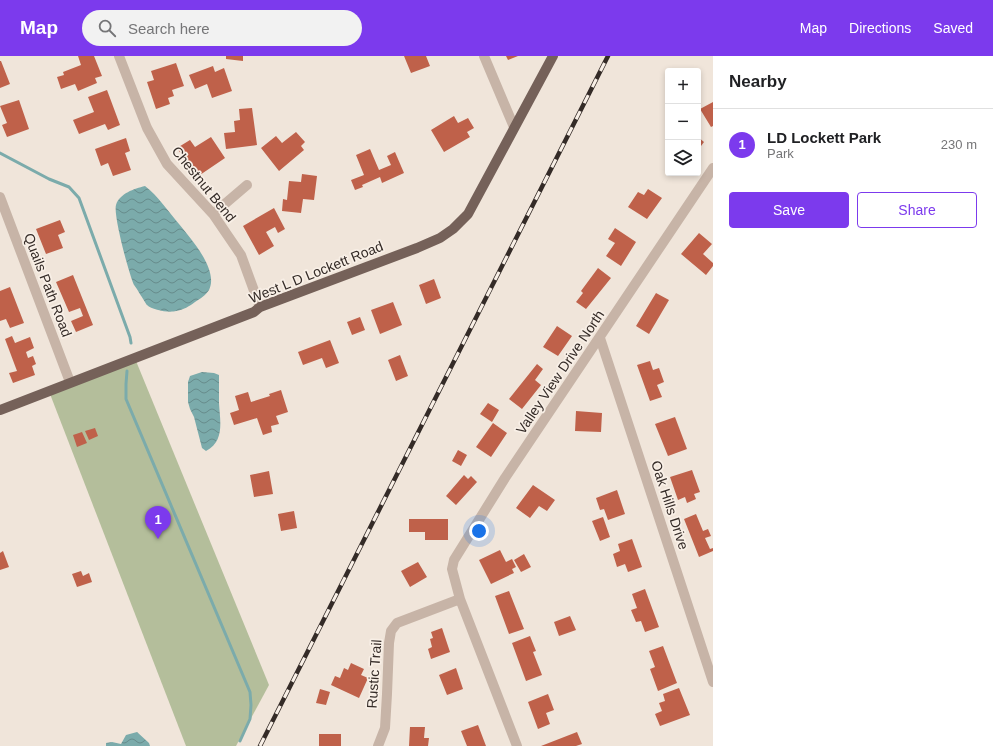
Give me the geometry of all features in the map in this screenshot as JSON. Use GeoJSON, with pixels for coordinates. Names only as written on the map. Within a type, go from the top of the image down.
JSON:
{"type":"FeatureCollection","features":[{"type":"Feature","properties":{"kind":"main road","name":"West L D Lockett Road"},"geometry":{"type":"LineString","coordinates":[[0,410],[254,312],[260,306],[417,248],[440,238],[453,229],[468,214],[553,56]]}},
{"type":"Feature","properties":{"kind":"street"},"geometry":{"type":"LineString","coordinates":[[484,56],[514,127]]}},
{"type":"Feature","properties":{"kind":"street","name":"Chestnut Bend"},"geometry":{"type":"LineString","coordinates":[[122,57],[147,128],[167,164],[213,214],[240,255],[260,306]]}},
{"type":"Feature","properties":{"kind":"street","name":"Valley View Drive North"},"geometry":{"type":"LineString","coordinates":[[517,746],[460,599],[452,569],[454,560],[505,478],[713,168]]}},
{"type":"Feature","properties":{"kind":"street"},"geometry":{"type":"LineString","coordinates":[[213,214],[247,185]]}},
{"type":"Feature","properties":{"kind":"street","name":"Quails Path Road"},"geometry":{"type":"LineString","coordinates":[[0,197],[70,382]]}},
{"type":"Feature","properties":{"kind":"street","name":"Oak Hills Drive"},"geometry":{"type":"LineString","coordinates":[[600,338],[713,682]]}},
{"type":"Feature","properties":{"kind":"street","name":"Rustic Trail"},"geometry":{"type":"LineString","coordinates":[[378,746],[385,728],[389,643],[391,631],[397,623],[460,599]]}},
{"type":"Feature","properties":{"kind":"green space"},"geometry":{"type":"Polygon","coordinates":[[[136,361],[269,685],[236,746],[186,746],[50,394],[136,361]]]}},
{"type":"Feature","properties":{"kind":"water"},"geometry":{"type":"Polygon","coordinates":[[[145,186],[159,199],[196,246],[207,264],[210,273],[211,282],[208,292],[184,309],[173,312],[161,311],[147,305],[134,285],[119,232],[116,211],[118,201],[121,197],[132,190],[145,186]]]}},
{"type":"Feature","properties":{"kind":"water"},"geometry":{"type":"Polygon","coordinates":[[[202,372],[219,375],[219,436],[212,447],[206,451],[202,448],[194,417],[188,402],[188,382],[190,376],[202,372]]]}},
{"type":"Feature","properties":{"kind":"water"},"geometry":{"type":"Polygon","coordinates":[[[137,732],[149,743],[150,746],[106,746],[106,743],[112,742],[121,744],[126,735],[137,732]]]}},
{"type":"Feature","properties":{"kind":"building"},"geometry":{"type":"Polygon","coordinates":[[[78,56],[94,56],[102,76],[95,78],[97,83],[78,91],[75,84],[61,89],[57,77],[64,75],[63,72],[81,65],[78,56]]]}},
{"type":"Feature","properties":{"kind":"building"},"geometry":{"type":"Polygon","coordinates":[[[226,56],[243,56],[243,61],[226,59],[226,56]]]}},
{"type":"Feature","properties":{"kind":"building"},"geometry":{"type":"Polygon","coordinates":[[[404,56],[426,56],[430,66],[411,73],[404,56]]]}},
{"type":"Feature","properties":{"kind":"building"},"geometry":{"type":"Polygon","coordinates":[[[506,56],[518,56],[508,60],[506,56]]]}},
{"type":"Feature","properties":{"kind":"building"},"geometry":{"type":"Polygon","coordinates":[[[0,61],[10,84],[0,88],[0,61]]]}},
{"type":"Feature","properties":{"kind":"building"},"geometry":{"type":"Polygon","coordinates":[[[176,63],[184,86],[172,90],[174,96],[168,98],[170,104],[156,109],[147,82],[154,80],[151,71],[176,63]]]}},
{"type":"Feature","properties":{"kind":"building"},"geometry":{"type":"Polygon","coordinates":[[[213,66],[215,72],[224,68],[232,91],[212,98],[207,84],[195,89],[189,75],[213,66]]]}},
{"type":"Feature","properties":{"kind":"building"},"geometry":{"type":"Polygon","coordinates":[[[107,90],[120,125],[108,130],[105,124],[79,134],[73,120],[94,112],[88,97],[107,90]]]}},
{"type":"Feature","properties":{"kind":"building"},"geometry":{"type":"Polygon","coordinates":[[[19,100],[29,129],[7,137],[2,125],[7,123],[0,106],[19,100]]]}},
{"type":"Feature","properties":{"kind":"building"},"geometry":{"type":"Polygon","coordinates":[[[713,102],[713,126],[711,127],[701,108],[713,102]]]}},
{"type":"Feature","properties":{"kind":"building"},"geometry":{"type":"Polygon","coordinates":[[[252,108],[257,145],[226,149],[224,133],[235,132],[234,121],[240,120],[239,109],[252,108]]]}},
{"type":"Feature","properties":{"kind":"building"},"geometry":{"type":"Polygon","coordinates":[[[454,116],[458,123],[468,118],[474,128],[467,132],[470,137],[444,152],[431,130],[454,116]]]}},
{"type":"Feature","properties":{"kind":"building"},"geometry":{"type":"Polygon","coordinates":[[[296,132],[305,142],[301,146],[304,150],[279,171],[261,148],[276,136],[282,143],[296,132]]]}},
{"type":"Feature","properties":{"kind":"building"},"geometry":{"type":"Polygon","coordinates":[[[211,137],[225,158],[197,177],[177,148],[190,140],[195,147],[211,137]]]}},
{"type":"Feature","properties":{"kind":"building"},"geometry":{"type":"Polygon","coordinates":[[[126,138],[130,151],[125,153],[131,170],[113,176],[108,163],[101,166],[95,149],[126,138]]]}},
{"type":"Feature","properties":{"kind":"building"},"geometry":{"type":"Polygon","coordinates":[[[370,149],[379,170],[391,165],[387,156],[395,152],[404,173],[382,183],[380,177],[362,185],[363,187],[355,190],[351,180],[364,175],[356,155],[370,149]]]}},
{"type":"Feature","properties":{"kind":"building"},"geometry":{"type":"Polygon","coordinates":[[[302,174],[317,176],[314,200],[303,199],[301,213],[282,211],[283,199],[287,200],[289,181],[301,182],[302,174]]]}},
{"type":"Feature","properties":{"kind":"building"},"geometry":{"type":"Polygon","coordinates":[[[648,189],[662,198],[647,219],[628,207],[638,192],[644,195],[648,189]]]}},
{"type":"Feature","properties":{"kind":"building"},"geometry":{"type":"Polygon","coordinates":[[[274,208],[285,229],[278,233],[275,227],[266,232],[274,246],[259,255],[243,226],[274,208]]]}},
{"type":"Feature","properties":{"kind":"building"},"geometry":{"type":"Polygon","coordinates":[[[60,220],[65,232],[58,235],[63,248],[46,254],[36,229],[60,220]]]}},
{"type":"Feature","properties":{"kind":"building"},"geometry":{"type":"Polygon","coordinates":[[[615,228],[636,242],[621,266],[606,256],[615,243],[608,239],[615,228]]]}},
{"type":"Feature","properties":{"kind":"building"},"geometry":{"type":"Polygon","coordinates":[[[699,233],[712,244],[703,254],[713,263],[713,266],[706,275],[681,254],[699,233]]]}},
{"type":"Feature","properties":{"kind":"building"},"geometry":{"type":"Polygon","coordinates":[[[598,268],[611,278],[586,309],[576,302],[583,293],[581,291],[598,268]]]}},
{"type":"Feature","properties":{"kind":"building"},"geometry":{"type":"Polygon","coordinates":[[[73,275],[93,325],[76,332],[71,321],[83,316],[80,308],[69,312],[56,282],[73,275]]]}},
{"type":"Feature","properties":{"kind":"building"},"geometry":{"type":"Polygon","coordinates":[[[434,279],[441,298],[426,304],[419,285],[434,279]]]}},
{"type":"Feature","properties":{"kind":"building"},"geometry":{"type":"Polygon","coordinates":[[[10,287],[24,323],[10,328],[6,319],[0,321],[0,291],[10,287]]]}},
{"type":"Feature","properties":{"kind":"building"},"geometry":{"type":"Polygon","coordinates":[[[656,293],[669,300],[649,334],[636,326],[656,293]]]}},
{"type":"Feature","properties":{"kind":"building"},"geometry":{"type":"Polygon","coordinates":[[[393,302],[402,325],[380,334],[371,310],[393,302]]]}},
{"type":"Feature","properties":{"kind":"building"},"geometry":{"type":"Polygon","coordinates":[[[360,317],[365,330],[352,335],[347,322],[360,317]]]}},
{"type":"Feature","properties":{"kind":"building"},"geometry":{"type":"Polygon","coordinates":[[[557,326],[572,336],[558,356],[543,347],[557,326]]]}},
{"type":"Feature","properties":{"kind":"building"},"geometry":{"type":"Polygon","coordinates":[[[12,336],[15,343],[30,337],[34,348],[26,352],[28,358],[33,356],[36,364],[32,366],[35,375],[13,383],[9,373],[17,371],[5,339],[12,336]]]}},
{"type":"Feature","properties":{"kind":"building"},"geometry":{"type":"Polygon","coordinates":[[[330,340],[339,363],[326,368],[322,358],[303,365],[298,352],[330,340]]]}},
{"type":"Feature","properties":{"kind":"building"},"geometry":{"type":"Polygon","coordinates":[[[400,355],[408,376],[396,381],[388,360],[400,355]]]}},
{"type":"Feature","properties":{"kind":"building"},"geometry":{"type":"Polygon","coordinates":[[[650,361],[653,370],[659,368],[664,382],[657,385],[662,397],[650,401],[637,365],[650,361]]]}},
{"type":"Feature","properties":{"kind":"building"},"geometry":{"type":"Polygon","coordinates":[[[537,364],[543,369],[535,380],[541,385],[522,409],[509,399],[537,364]]]}},
{"type":"Feature","properties":{"kind":"building"},"geometry":{"type":"Polygon","coordinates":[[[281,390],[288,412],[276,416],[279,424],[271,426],[272,432],[263,435],[257,418],[234,425],[230,413],[239,410],[235,396],[248,392],[251,402],[270,396],[269,394],[281,390]]]}},
{"type":"Feature","properties":{"kind":"building"},"geometry":{"type":"Polygon","coordinates":[[[488,403],[499,410],[492,422],[480,414],[488,403]]]}},
{"type":"Feature","properties":{"kind":"building"},"geometry":{"type":"Polygon","coordinates":[[[576,411],[602,413],[601,432],[575,431],[576,411]]]}},
{"type":"Feature","properties":{"kind":"building"},"geometry":{"type":"Polygon","coordinates":[[[675,417],[687,449],[668,456],[655,424],[675,417]]]}},
{"type":"Feature","properties":{"kind":"building"},"geometry":{"type":"Polygon","coordinates":[[[493,423],[507,433],[491,457],[476,447],[493,423]]]}},
{"type":"Feature","properties":{"kind":"building"},"geometry":{"type":"Polygon","coordinates":[[[95,428],[98,436],[89,440],[85,431],[95,428]]]}},
{"type":"Feature","properties":{"kind":"building"},"geometry":{"type":"Polygon","coordinates":[[[82,432],[87,443],[77,447],[73,435],[82,432]]]}},
{"type":"Feature","properties":{"kind":"building"},"geometry":{"type":"Polygon","coordinates":[[[458,450],[467,455],[461,466],[452,461],[458,450]]]}},
{"type":"Feature","properties":{"kind":"building"},"geometry":{"type":"Polygon","coordinates":[[[692,470],[700,492],[694,494],[696,499],[687,503],[685,497],[678,500],[670,477],[692,470]]]}},
{"type":"Feature","properties":{"kind":"building"},"geometry":{"type":"Polygon","coordinates":[[[269,471],[273,494],[254,497],[250,475],[269,471]]]}},
{"type":"Feature","properties":{"kind":"building"},"geometry":{"type":"Polygon","coordinates":[[[464,475],[468,479],[471,476],[477,482],[456,505],[446,496],[464,475]]]}},
{"type":"Feature","properties":{"kind":"building"},"geometry":{"type":"Polygon","coordinates":[[[533,485],[555,500],[547,511],[539,506],[530,518],[516,508],[533,485]]]}},
{"type":"Feature","properties":{"kind":"building"},"geometry":{"type":"Polygon","coordinates":[[[617,490],[625,514],[608,520],[604,509],[600,510],[596,498],[617,490]]]}},
{"type":"Feature","properties":{"kind":"building"},"geometry":{"type":"Polygon","coordinates":[[[294,511],[297,528],[281,531],[278,514],[294,511]]]}},
{"type":"Feature","properties":{"kind":"building"},"geometry":{"type":"Polygon","coordinates":[[[696,514],[703,531],[708,529],[711,536],[705,538],[710,549],[713,548],[713,551],[699,557],[684,519],[696,514]]]}},
{"type":"Feature","properties":{"kind":"building"},"geometry":{"type":"Polygon","coordinates":[[[603,517],[610,537],[600,541],[592,521],[603,517]]]}},
{"type":"Feature","properties":{"kind":"building"},"geometry":{"type":"Polygon","coordinates":[[[409,519],[448,519],[448,540],[425,540],[425,532],[409,532],[409,519]]]}},
{"type":"Feature","properties":{"kind":"building"},"geometry":{"type":"Polygon","coordinates":[[[632,539],[642,567],[628,572],[625,564],[617,567],[613,554],[620,551],[618,544],[632,539]]]}},
{"type":"Feature","properties":{"kind":"building"},"geometry":{"type":"Polygon","coordinates":[[[500,550],[506,562],[512,559],[516,567],[512,569],[514,573],[491,584],[479,560],[500,550]]]}},
{"type":"Feature","properties":{"kind":"building"},"geometry":{"type":"Polygon","coordinates":[[[3,551],[9,567],[0,570],[0,553],[3,551]]]}},
{"type":"Feature","properties":{"kind":"building"},"geometry":{"type":"Polygon","coordinates":[[[524,554],[531,567],[521,572],[514,560],[524,554]]]}},
{"type":"Feature","properties":{"kind":"building"},"geometry":{"type":"Polygon","coordinates":[[[418,562],[427,577],[410,587],[401,571],[418,562]]]}},
{"type":"Feature","properties":{"kind":"building"},"geometry":{"type":"Polygon","coordinates":[[[81,571],[83,576],[89,573],[92,582],[77,587],[72,574],[81,571]]]}},
{"type":"Feature","properties":{"kind":"building"},"geometry":{"type":"Polygon","coordinates":[[[645,589],[659,627],[645,632],[641,621],[636,622],[631,610],[637,608],[632,594],[645,589]]]}},
{"type":"Feature","properties":{"kind":"building"},"geometry":{"type":"Polygon","coordinates":[[[509,591],[524,629],[509,634],[495,596],[509,591]]]}},
{"type":"Feature","properties":{"kind":"building"},"geometry":{"type":"Polygon","coordinates":[[[570,616],[576,630],[559,636],[554,622],[570,616]]]}},
{"type":"Feature","properties":{"kind":"building"},"geometry":{"type":"Polygon","coordinates":[[[442,628],[450,652],[431,659],[428,649],[432,647],[430,639],[433,638],[431,632],[442,628]]]}},
{"type":"Feature","properties":{"kind":"building"},"geometry":{"type":"Polygon","coordinates":[[[530,636],[536,651],[533,652],[542,675],[526,681],[512,643],[530,636]]]}},
{"type":"Feature","properties":{"kind":"building"},"geometry":{"type":"Polygon","coordinates":[[[663,646],[677,683],[658,691],[650,669],[655,667],[649,651],[663,646]]]}},
{"type":"Feature","properties":{"kind":"building"},"geometry":{"type":"Polygon","coordinates":[[[351,663],[364,669],[361,675],[368,678],[359,698],[331,685],[335,676],[340,678],[344,668],[348,670],[351,663]]]}},
{"type":"Feature","properties":{"kind":"building"},"geometry":{"type":"Polygon","coordinates":[[[456,668],[463,689],[447,695],[439,675],[456,668]]]}},
{"type":"Feature","properties":{"kind":"building"},"geometry":{"type":"Polygon","coordinates":[[[679,688],[690,715],[660,726],[655,714],[662,711],[659,703],[665,701],[663,694],[679,688]]]}},
{"type":"Feature","properties":{"kind":"building"},"geometry":{"type":"Polygon","coordinates":[[[320,689],[330,692],[326,705],[316,703],[320,689]]]}},
{"type":"Feature","properties":{"kind":"building"},"geometry":{"type":"Polygon","coordinates":[[[548,694],[554,710],[546,713],[550,724],[538,729],[528,702],[548,694]]]}},
{"type":"Feature","properties":{"kind":"building"},"geometry":{"type":"Polygon","coordinates":[[[478,725],[486,746],[467,746],[461,731],[478,725]]]}},
{"type":"Feature","properties":{"kind":"building"},"geometry":{"type":"Polygon","coordinates":[[[410,727],[425,727],[424,738],[429,738],[428,746],[409,746],[410,727]]]}},
{"type":"Feature","properties":{"kind":"building"},"geometry":{"type":"Polygon","coordinates":[[[577,732],[582,744],[576,746],[541,746],[577,732]]]}},
{"type":"Feature","properties":{"kind":"building"},"geometry":{"type":"Polygon","coordinates":[[[319,734],[341,734],[341,746],[319,746],[319,734]]]}},
{"type":"Feature","properties":{"kind":"waterway"},"geometry":{"type":"LineString","coordinates":[[0,153],[49,179],[69,187],[79,198],[131,343]]}},
{"type":"Feature","properties":{"kind":"waterway"},"geometry":{"type":"LineString","coordinates":[[127,371],[126,399],[250,692],[250,719],[240,741]]}},
{"type":"Feature","properties":{"kind":"railway"},"geometry":{"type":"LineString","coordinates":[[260,746],[608,56]]}},
{"type":"Feature","properties":{"kind":"place","name":"LD Lockett Park"},"geometry":{"type":"Point","coordinates":[158,539]}}]}
